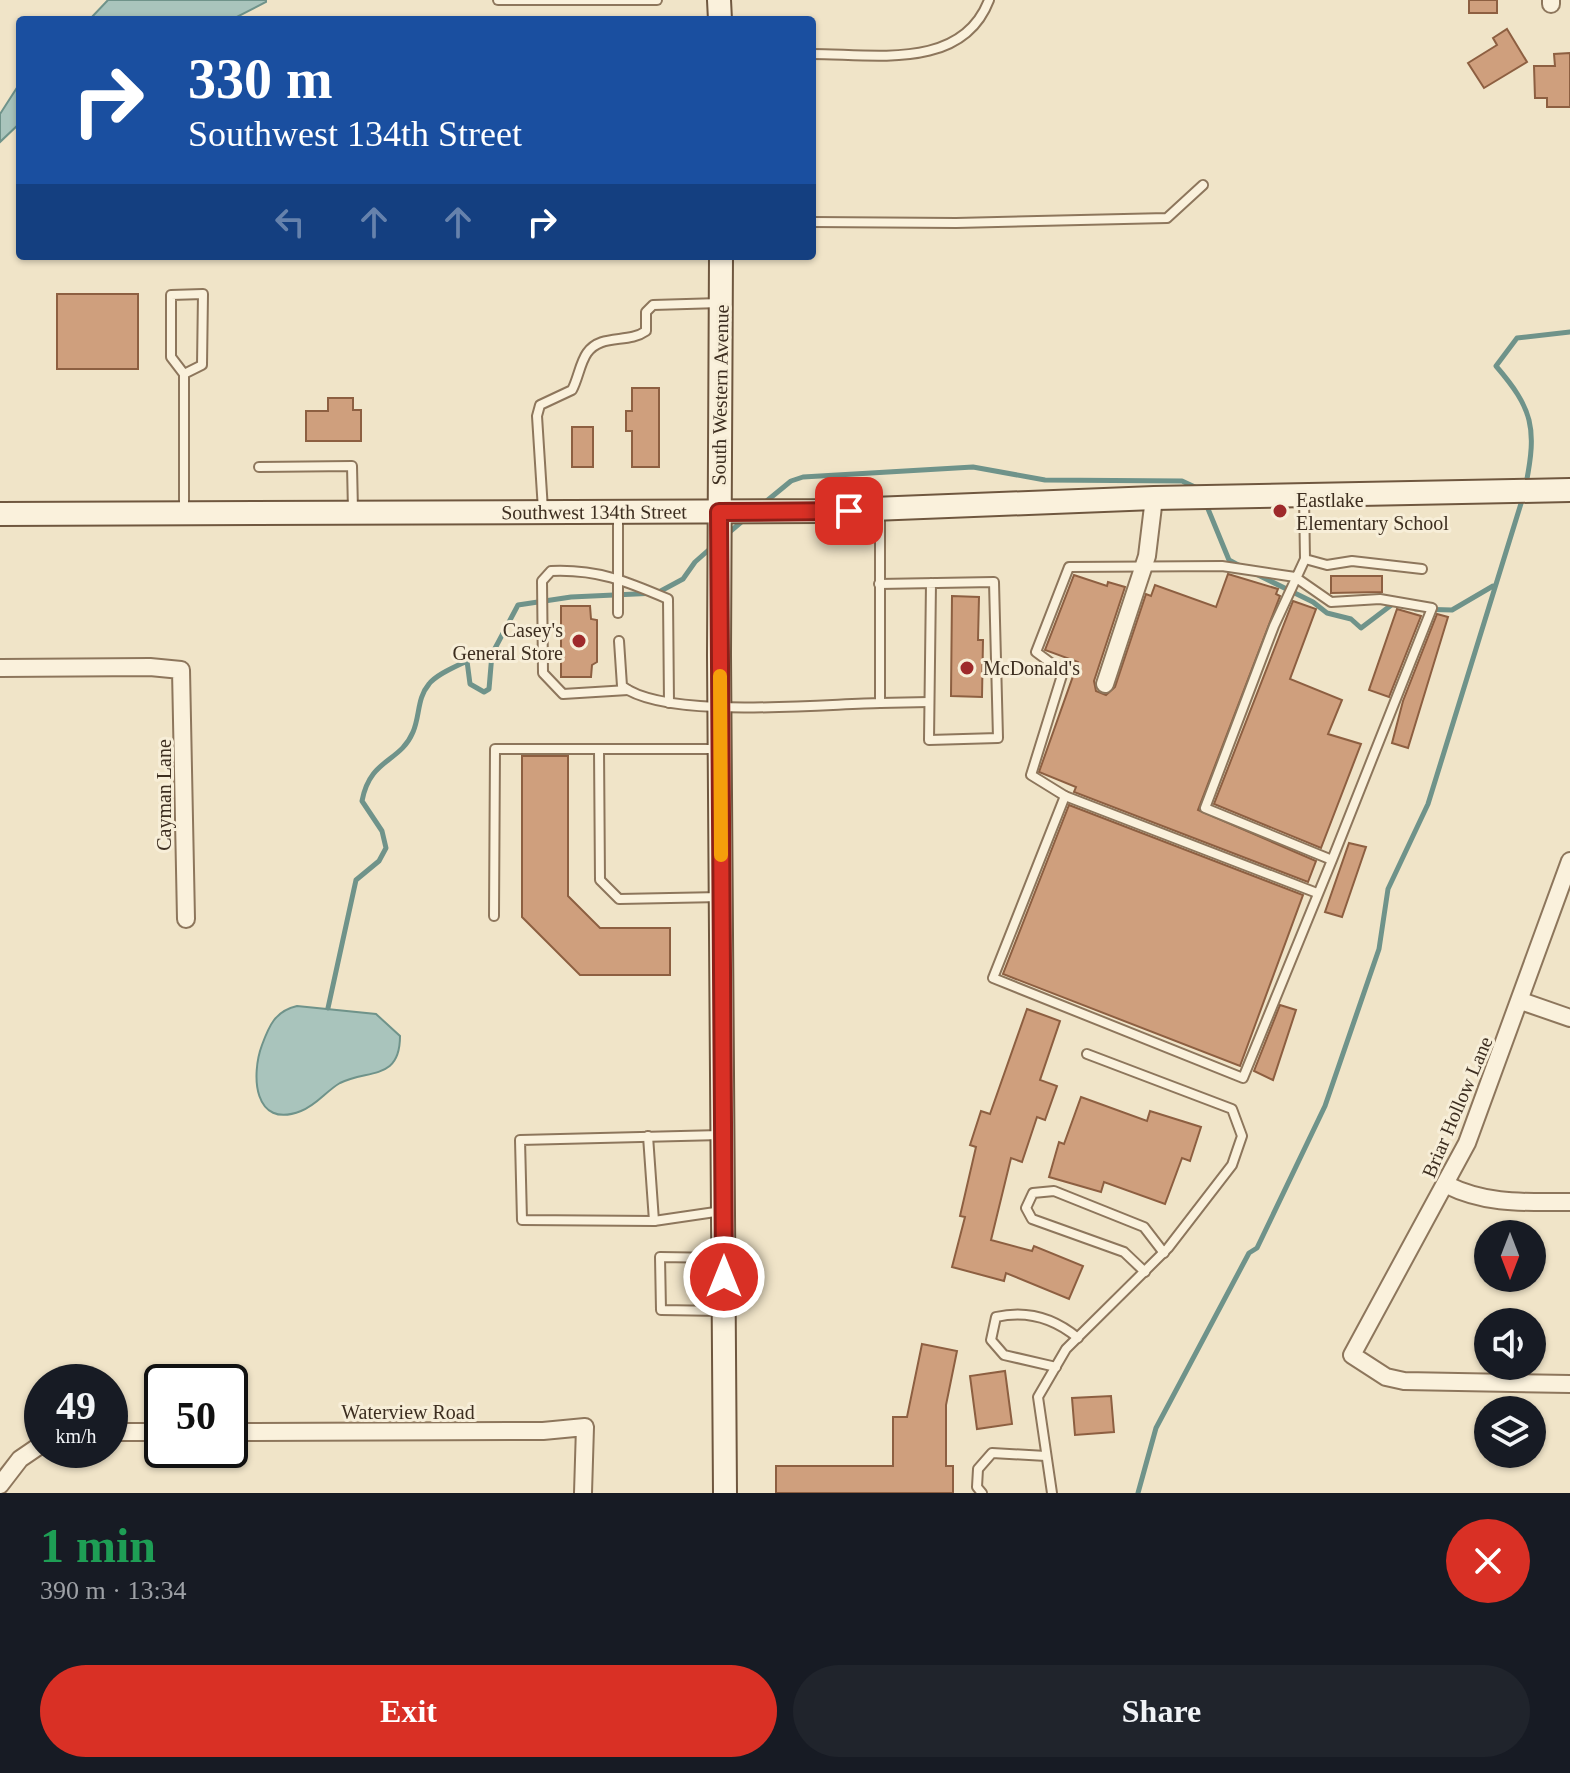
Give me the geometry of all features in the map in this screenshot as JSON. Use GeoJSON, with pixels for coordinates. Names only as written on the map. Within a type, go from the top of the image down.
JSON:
{"type":"FeatureCollection","features":[{"type":"Feature","properties":{"kind":"main road","name":"South Western Avenue"},"geometry":{"type":"LineString","coordinates":[[721,260],[719,512],[725,1493]]}},
{"type":"Feature","properties":{"kind":"main road","name":"Southwest 134th Street"},"geometry":{"type":"LineString","coordinates":[[0,514],[880,510],[1154,498],[1570,490]]}},
{"type":"Feature","properties":{"kind":"street"},"geometry":{"type":"LineString","coordinates":[[1105,684],[1144,567],[1154,498]]}},
{"type":"Feature","properties":{"kind":"street","name":"Cayman Lane"},"geometry":{"type":"LineString","coordinates":[[0,668],[150,667],[181,670],[186,919]]}},
{"type":"Feature","properties":{"kind":"street","name":"Briar Hollow Lane"},"geometry":{"type":"LineString","coordinates":[[1570,861],[1472,1130],[1447,1185],[1352,1355],[1386,1377],[1404,1381],[1570,1384]]}},
{"type":"Feature","properties":{"kind":"street"},"geometry":{"type":"LineString","coordinates":[[1521,1001],[1570,1018]]}},
{"type":"Feature","properties":{"kind":"street"},"geometry":{"type":"LineString","coordinates":[[1447,1185],[1472,1197],[1495,1201],[1570,1202]]}},
{"type":"Feature","properties":{"kind":"street","name":"Waterview Road"},"geometry":{"type":"LineString","coordinates":[[248,1432],[543,1431],[585,1427],[583,1493]]}},
{"type":"Feature","properties":{"kind":"street"},"geometry":{"type":"LineString","coordinates":[[0,1485],[24,1456]]}},
{"type":"Feature","properties":{"kind":"lane"},"geometry":{"type":"LineString","coordinates":[[498,0],[657,0]]}},
{"type":"Feature","properties":{"kind":"lane"},"geometry":{"type":"LineString","coordinates":[[816,54],[939,51],[970,31],[989,0]]}},
{"type":"Feature","properties":{"kind":"lane"},"geometry":{"type":"LineString","coordinates":[[816,222],[956,223],[1167,218],[1203,185]]}},
{"type":"Feature","properties":{"kind":"lane"},"geometry":{"type":"LineString","coordinates":[[184,374],[202,365],[203,294],[171,295],[171,357],[184,374],[184,512]]}},
{"type":"Feature","properties":{"kind":"lane"},"geometry":{"type":"LineString","coordinates":[[543,512],[537,416],[540,405],[572,390],[586,354],[602,341],[639,336],[646,331],[646,312],[653,305],[721,303]]}},
{"type":"Feature","properties":{"kind":"lane"},"geometry":{"type":"LineString","coordinates":[[259,467],[352,466],[353,511]]}},
{"type":"Feature","properties":{"kind":"lane"},"geometry":{"type":"LineString","coordinates":[[1304,495],[1305,559],[1295,577],[1205,808],[1332,860]]}},
{"type":"Feature","properties":{"kind":"lane"},"geometry":{"type":"LineString","coordinates":[[880,510],[880,703]]}},
{"type":"Feature","properties":{"kind":"lane"},"geometry":{"type":"LineString","coordinates":[[618,512],[618,613]]}},
{"type":"Feature","properties":{"kind":"lane"},"geometry":{"type":"LineString","coordinates":[[1305,559],[1327,565],[1352,561],[1422,569]]}},
{"type":"Feature","properties":{"kind":"lane"},"geometry":{"type":"LineString","coordinates":[[1065,796],[993,978],[1243,1078],[1432,608],[1380,599],[1331,602],[1295,577],[1222,566],[1069,567],[1036,652],[1063,672],[1031,775],[1065,796],[1317,893]]}},
{"type":"Feature","properties":{"kind":"lane"},"geometry":{"type":"LineString","coordinates":[[669,703],[668,599],[618,578],[584,569],[551,571],[542,581],[543,673],[563,694],[628,690],[669,703],[720,706],[929,702]]}},
{"type":"Feature","properties":{"kind":"lane"},"geometry":{"type":"LineString","coordinates":[[879,584],[931,583],[994,582],[998,738],[929,740],[931,583]]}},
{"type":"Feature","properties":{"kind":"lane"},"geometry":{"type":"LineString","coordinates":[[619,641],[620,681],[628,690]]}},
{"type":"Feature","properties":{"kind":"lane"},"geometry":{"type":"LineString","coordinates":[[494,916],[495,749],[720,749]]}},
{"type":"Feature","properties":{"kind":"lane"},"geometry":{"type":"LineString","coordinates":[[599,749],[600,880],[619,899],[721,897]]}},
{"type":"Feature","properties":{"kind":"lane"},"geometry":{"type":"LineString","coordinates":[[1052,1493],[1038,1397],[1078,1338],[1164,1253],[1232,1165],[1242,1136],[1232,1109],[1087,1054]]}},
{"type":"Feature","properties":{"kind":"lane"},"geometry":{"type":"LineString","coordinates":[[723,1135],[520,1140],[522,1220],[654,1221],[723,1210]]}},
{"type":"Feature","properties":{"kind":"lane"},"geometry":{"type":"LineString","coordinates":[[648,1136],[654,1221]]}},
{"type":"Feature","properties":{"kind":"lane"},"geometry":{"type":"LineString","coordinates":[[1145,1272],[1124,1252],[1032,1219],[1026,1208],[1033,1193],[1054,1191],[1144,1227],[1164,1253]]}},
{"type":"Feature","properties":{"kind":"lane"},"geometry":{"type":"LineString","coordinates":[[724,1258],[660,1257],[661,1310],[724,1311]]}},
{"type":"Feature","properties":{"kind":"lane"},"geometry":{"type":"LineString","coordinates":[[1056,1367],[1004,1355],[991,1340],[996,1317],[1017,1312],[1061,1324],[1078,1338]]}},
{"type":"Feature","properties":{"kind":"lane"},"geometry":{"type":"LineString","coordinates":[[982,1493],[977,1487],[978,1469],[992,1453],[1046,1456]]}},
{"type":"Feature","properties":{"kind":"water"},"geometry":{"type":"Polygon","coordinates":[[[108,0],[266,0],[239,16],[93,16],[108,0]]]}},
{"type":"Feature","properties":{"kind":"water"},"geometry":{"type":"Polygon","coordinates":[[[16,89],[16,127],[0,142],[0,114],[16,89]]]}},
{"type":"Feature","properties":{"kind":"water"},"geometry":{"type":"Polygon","coordinates":[[[297,1006],[376,1014],[400,1036],[395,1060],[380,1071],[340,1083],[301,1111],[285,1115],[273,1113],[259,1096],[259,1057],[274,1020],[289,1008],[297,1006]]]}},
{"type":"Feature","properties":{"kind":"building"},"geometry":{"type":"Polygon","coordinates":[[[1469,0],[1497,0],[1497,13],[1469,13],[1469,0]]]}},
{"type":"Feature","properties":{"kind":"building"},"geometry":{"type":"Polygon","coordinates":[[[1507,29],[1527,62],[1484,88],[1468,63],[1497,45],[1493,38],[1507,29]]]}},
{"type":"Feature","properties":{"kind":"building"},"geometry":{"type":"Polygon","coordinates":[[[1570,53],[1570,107],[1547,107],[1547,98],[1535,98],[1534,66],[1555,66],[1554,54],[1570,53]]]}},
{"type":"Feature","properties":{"kind":"building"},"geometry":{"type":"Polygon","coordinates":[[[57,294],[138,294],[138,369],[57,369],[57,294]]]}},
{"type":"Feature","properties":{"kind":"building"},"geometry":{"type":"Polygon","coordinates":[[[632,388],[659,388],[659,467],[632,467],[632,431],[626,431],[626,411],[632,411],[632,388]]]}},
{"type":"Feature","properties":{"kind":"building"},"geometry":{"type":"Polygon","coordinates":[[[328,398],[353,398],[353,410],[361,410],[361,441],[306,441],[306,411],[328,411],[328,398]]]}},
{"type":"Feature","properties":{"kind":"building"},"geometry":{"type":"Polygon","coordinates":[[[572,427],[593,427],[593,467],[572,467],[572,427]]]}},
{"type":"Feature","properties":{"kind":"building"},"geometry":{"type":"Polygon","coordinates":[[[1228,574],[1278,589],[1276,594],[1280,596],[1198,810],[1316,861],[1308,882],[1074,792],[1076,787],[1039,772],[1078,662],[1045,650],[1074,575],[1107,586],[1108,582],[1125,587],[1094,681],[1096,691],[1106,695],[1115,687],[1146,594],[1151,596],[1155,585],[1216,607],[1228,574]]]}},
{"type":"Feature","properties":{"kind":"building"},"geometry":{"type":"Polygon","coordinates":[[[1331,576],[1382,576],[1382,592],[1331,593],[1331,576]]]}},
{"type":"Feature","properties":{"kind":"building","name":"McDonald's"},"geometry":{"type":"Polygon","coordinates":[[[952,596],[979,597],[978,640],[983,640],[982,697],[951,696],[952,596]]]}},
{"type":"Feature","properties":{"kind":"building"},"geometry":{"type":"Polygon","coordinates":[[[1293,601],[1316,609],[1290,679],[1342,700],[1328,734],[1361,744],[1321,848],[1214,804],[1293,601]]]}},
{"type":"Feature","properties":{"kind":"building","name":"Casey's General Store"},"geometry":{"type":"Polygon","coordinates":[[[561,606],[590,606],[591,619],[597,620],[597,662],[592,665],[591,677],[561,677],[561,606]]]}},
{"type":"Feature","properties":{"kind":"building"},"geometry":{"type":"Polygon","coordinates":[[[1397,609],[1421,616],[1389,697],[1369,690],[1397,609]]]}},
{"type":"Feature","properties":{"kind":"building"},"geometry":{"type":"Polygon","coordinates":[[[1437,614],[1448,617],[1408,748],[1392,743],[1403,701],[1437,614]]]}},
{"type":"Feature","properties":{"kind":"building"},"geometry":{"type":"Polygon","coordinates":[[[522,756],[568,756],[568,896],[600,928],[670,928],[670,975],[580,975],[522,917],[522,756]]]}},
{"type":"Feature","properties":{"kind":"building"},"geometry":{"type":"Polygon","coordinates":[[[1069,805],[1303,895],[1240,1066],[1003,974],[1069,805]]]}},
{"type":"Feature","properties":{"kind":"building"},"geometry":{"type":"Polygon","coordinates":[[[1349,843],[1366,847],[1342,917],[1325,912],[1349,843]]]}},
{"type":"Feature","properties":{"kind":"building"},"geometry":{"type":"Polygon","coordinates":[[[1280,1005],[1296,1010],[1273,1080],[1254,1071],[1280,1005]]]}},
{"type":"Feature","properties":{"kind":"building"},"geometry":{"type":"Polygon","coordinates":[[[1027,1009],[1060,1021],[1040,1080],[1057,1086],[1045,1120],[1037,1117],[1022,1162],[1011,1158],[991,1240],[1032,1251],[1034,1246],[1083,1266],[1069,1299],[1006,1273],[1004,1281],[952,1267],[965,1217],[960,1216],[976,1147],[970,1145],[981,1111],[990,1114],[1027,1009]]]}},
{"type":"Feature","properties":{"kind":"building"},"geometry":{"type":"Polygon","coordinates":[[[1081,1097],[1147,1121],[1150,1111],[1201,1127],[1190,1161],[1182,1158],[1165,1204],[1104,1182],[1101,1192],[1049,1177],[1059,1142],[1064,1144],[1081,1097]]]}},
{"type":"Feature","properties":{"kind":"building"},"geometry":{"type":"Polygon","coordinates":[[[922,1344],[957,1351],[946,1405],[946,1466],[953,1466],[953,1493],[776,1493],[776,1466],[893,1466],[893,1417],[907,1417],[922,1344]]]}},
{"type":"Feature","properties":{"kind":"building"},"geometry":{"type":"Polygon","coordinates":[[[1005,1371],[1012,1424],[977,1429],[970,1376],[1005,1371]]]}},
{"type":"Feature","properties":{"kind":"building"},"geometry":{"type":"Polygon","coordinates":[[[1111,1396],[1114,1432],[1075,1435],[1072,1398],[1111,1396]]]}},
{"type":"Feature","properties":{"kind":"waterway"},"geometry":{"type":"LineString","coordinates":[[1526,484],[1531,448],[1529,420],[1518,395],[1496,366],[1517,338],[1570,332]]}},
{"type":"Feature","properties":{"kind":"waterway"},"geometry":{"type":"LineString","coordinates":[[763,504],[791,481],[803,477],[973,467],[1045,480],[1182,481],[1197,488]]}},
{"type":"Feature","properties":{"kind":"waterway"},"geometry":{"type":"LineString","coordinates":[[1138,1493],[1156,1428],[1249,1253],[1257,1248],[1325,1106],[1379,949],[1388,889],[1428,804],[1523,497]]}},
{"type":"Feature","properties":{"kind":"waterway"},"geometry":{"type":"LineString","coordinates":[[1206,504],[1229,560],[1240,566]]}},
{"type":"Feature","properties":{"kind":"waterway"},"geometry":{"type":"LineString","coordinates":[[726,535],[746,518]]}},
{"type":"Feature","properties":{"kind":"waterway"},"geometry":{"type":"LineString","coordinates":[[328,1008],[356,880],[379,861],[386,848],[382,831],[362,801],[366,787],[378,768],[407,742],[415,726],[422,695],[432,680],[467,661],[470,684],[484,692],[489,689],[492,654],[518,605],[571,597],[657,593],[683,579],[695,562],[712,547]]}},
{"type":"Feature","properties":{"kind":"waterway"},"geometry":{"type":"LineString","coordinates":[[1256,574],[1313,602],[1327,613],[1351,619],[1361,628],[1394,603],[1398,604]]}},
{"type":"Feature","properties":{"kind":"waterway"},"geometry":{"type":"LineString","coordinates":[[1416,609],[1452,610],[1493,586]]}},
{"type":"Feature","properties":{"kind":"slow traffic"},"geometry":{"type":"LineString","coordinates":[[720,676],[721,855]]}},
{"type":"Feature","properties":{"kind":"place","name":"Eastlake Elementary School"},"geometry":{"type":"Point","coordinates":[1280,511]}},
{"type":"Feature","properties":{"kind":"place","name":"Casey's General Store"},"geometry":{"type":"Point","coordinates":[579,641]}},
{"type":"Feature","properties":{"kind":"place","name":"McDonald's"},"geometry":{"type":"Point","coordinates":[967,668]}},
{"type":"Feature","properties":{"kind":"route"},"geometry":{"type":"LineString","coordinates":[[724,1277],[719,512],[849,511]]}}]}
